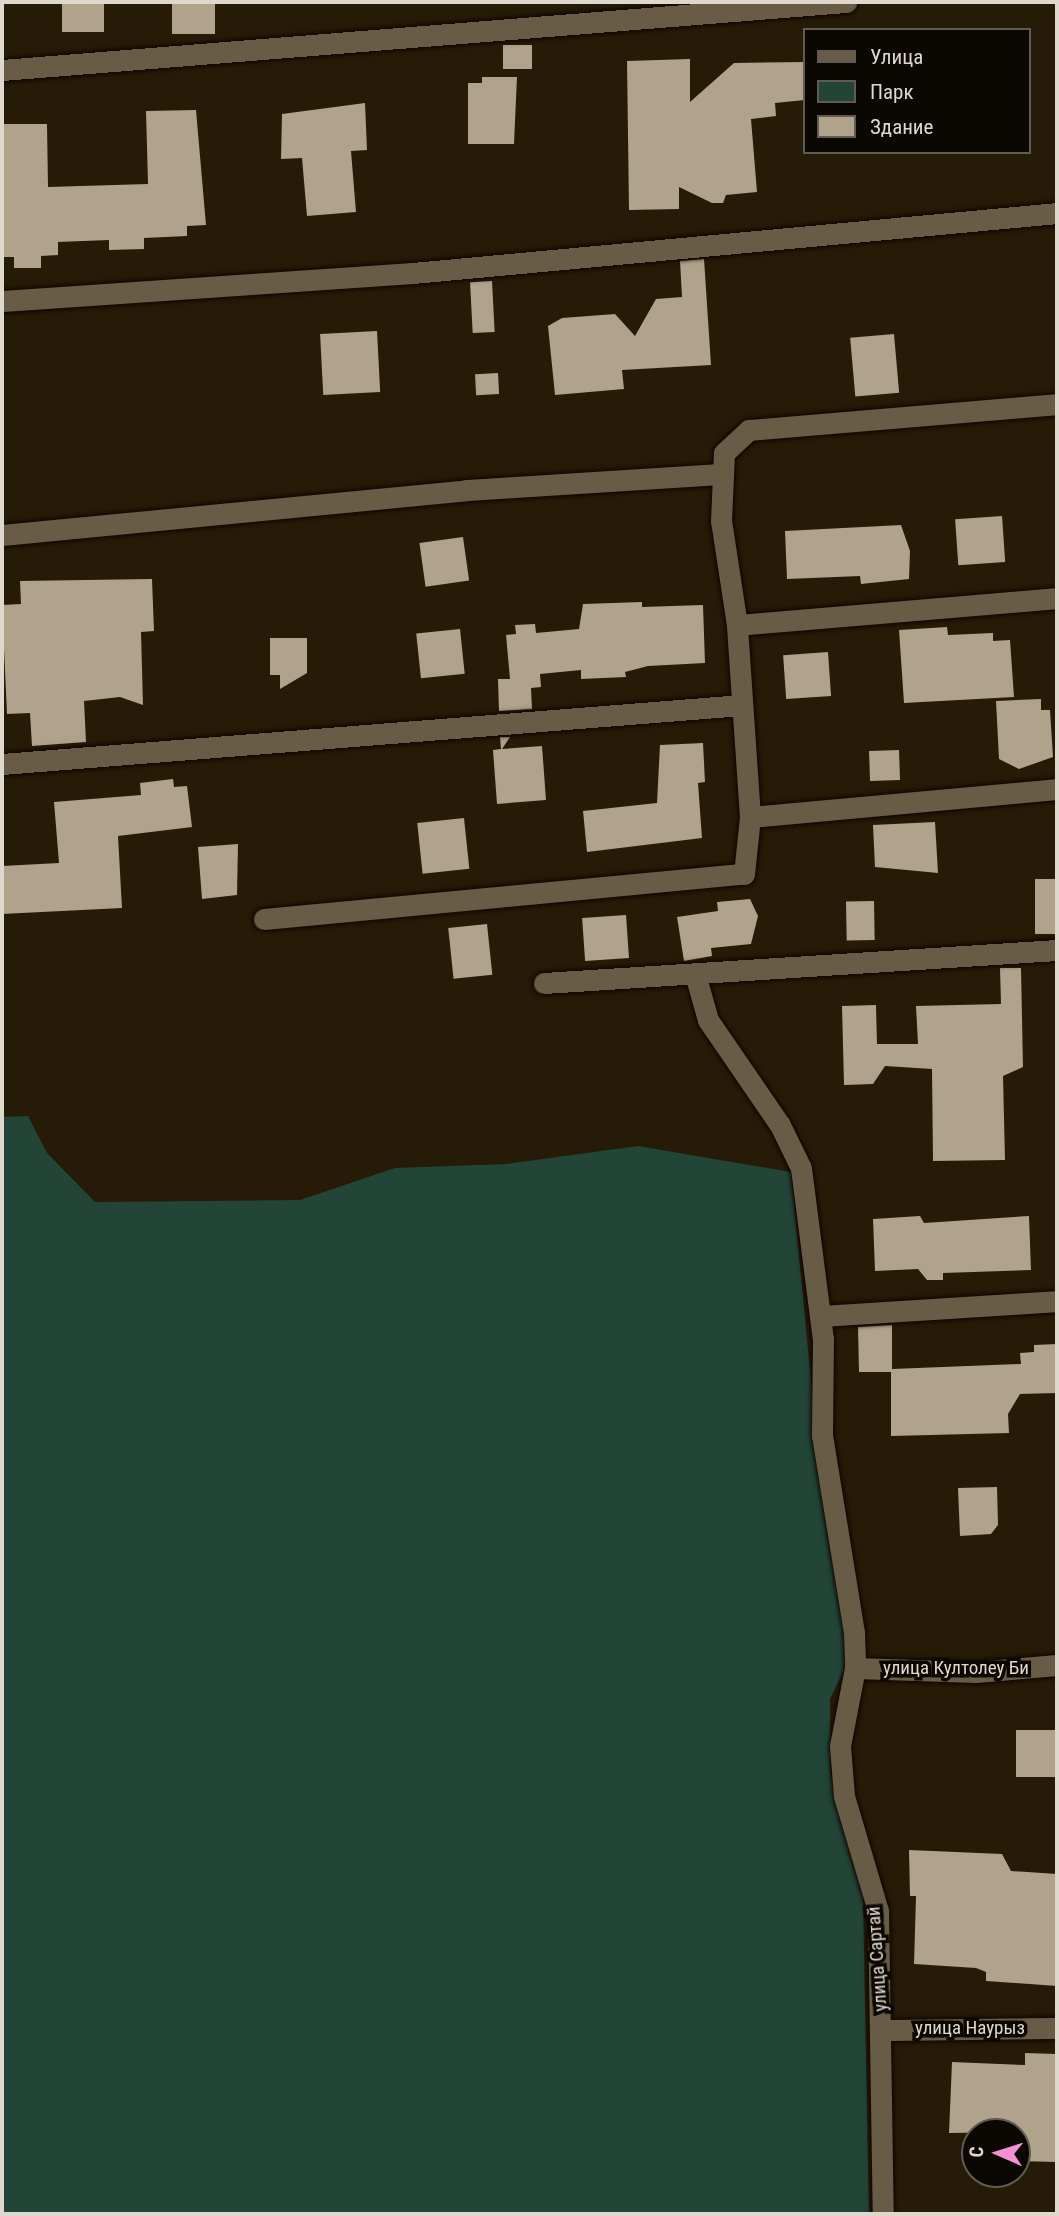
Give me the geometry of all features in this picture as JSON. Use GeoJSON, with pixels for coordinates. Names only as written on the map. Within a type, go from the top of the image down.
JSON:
{"type":"FeatureCollection","features":[{"type":"Feature","properties":{"kind":"street"},"geometry":{"type":"LineString","coordinates":[[2,70],[846,2]]}},
{"type":"Feature","properties":{"kind":"street"},"geometry":{"type":"LineString","coordinates":[[2,301],[427,272],[1057,213]]}},
{"type":"Feature","properties":{"kind":"street"},"geometry":{"type":"LineString","coordinates":[[264,919],[715,881],[744,874],[750,817],[737,625],[726,570],[723,453],[748,430],[1057,404]]}},
{"type":"Feature","properties":{"kind":"street"},"geometry":{"type":"LineString","coordinates":[[2,535],[466,489],[722,474]]}},
{"type":"Feature","properties":{"kind":"street"},"geometry":{"type":"LineString","coordinates":[[737,625],[1057,598]]}},
{"type":"Feature","properties":{"kind":"street"},"geometry":{"type":"LineString","coordinates":[[2,764],[742,705]]}},
{"type":"Feature","properties":{"kind":"street"},"geometry":{"type":"LineString","coordinates":[[750,817],[1057,789]]}},
{"type":"Feature","properties":{"kind":"street"},"geometry":{"type":"LineString","coordinates":[[544,984],[1057,950]]}},
{"type":"Feature","properties":{"kind":"street","name":"улица Сартай"},"geometry":{"type":"LineString","coordinates":[[695,974],[708,1020],[780,1125],[801,1168],[820,1316],[822,1434],[855,1668],[840,1746],[857,1852],[878,1911],[883,2214]]}},
{"type":"Feature","properties":{"kind":"street"},"geometry":{"type":"LineString","coordinates":[[820,1316],[1057,1301]]}},
{"type":"Feature","properties":{"kind":"street","name":"улица Култолеу Би"},"geometry":{"type":"LineString","coordinates":[[855,1668],[976,1672],[1057,1665]]}},
{"type":"Feature","properties":{"kind":"street","name":"улица Наурыз"},"geometry":{"type":"LineString","coordinates":[[882,2029],[1057,2028]]}},
{"type":"Feature","properties":{"kind":"green space"},"geometry":{"type":"Polygon","coordinates":[[[28,1116],[47,1153],[95,1202],[300,1200],[395,1168],[507,1164],[638,1146],[791,1172],[821,1486],[851,1655],[830,1699],[830,1772],[863,1896],[869,2214],[2,2214],[2,1117],[28,1116]]]}},
{"type":"Feature","properties":{"kind":"building"},"geometry":{"type":"Polygon","coordinates":[[[62,2],[104,2],[104,32],[62,32],[62,2]]]}},
{"type":"Feature","properties":{"kind":"building"},"geometry":{"type":"Polygon","coordinates":[[[172,2],[215,2],[215,34],[172,34],[172,2]]]}},
{"type":"Feature","properties":{"kind":"building"},"geometry":{"type":"Polygon","coordinates":[[[503,45],[532,45],[532,69],[503,69],[503,45]]]}},
{"type":"Feature","properties":{"kind":"building"},"geometry":{"type":"Polygon","coordinates":[[[690,59],[690,102],[734,63],[804,62],[804,100],[775,103],[776,116],[751,119],[757,192],[726,195],[723,203],[712,203],[679,187],[679,209],[629,210],[627,61],[690,59]]]}},
{"type":"Feature","properties":{"kind":"building"},"geometry":{"type":"Polygon","coordinates":[[[482,77],[517,77],[514,144],[468,144],[468,83],[482,83],[482,77]]]}},
{"type":"Feature","properties":{"kind":"building"},"geometry":{"type":"Polygon","coordinates":[[[365,103],[367,150],[351,151],[356,212],[307,216],[302,158],[281,159],[282,114],[365,103]]]}},
{"type":"Feature","properties":{"kind":"building"},"geometry":{"type":"Polygon","coordinates":[[[196,110],[206,225],[187,226],[187,236],[144,238],[144,249],[109,250],[109,240],[58,242],[58,255],[41,256],[41,268],[14,268],[14,257],[2,257],[2,124],[47,124],[48,187],[148,184],[146,111],[196,110]]]}},
{"type":"Feature","properties":{"kind":"building"},"geometry":{"type":"Polygon","coordinates":[[[704,259],[711,365],[622,370],[624,389],[555,395],[548,326],[562,318],[615,314],[635,336],[656,299],[682,297],[680,261],[704,259]]]}},
{"type":"Feature","properties":{"kind":"building"},"geometry":{"type":"Polygon","coordinates":[[[492,281],[495,332],[473,333],[470,282],[492,281]]]}},
{"type":"Feature","properties":{"kind":"building"},"geometry":{"type":"Polygon","coordinates":[[[377,331],[380,392],[323,395],[320,334],[377,331]]]}},
{"type":"Feature","properties":{"kind":"building"},"geometry":{"type":"Polygon","coordinates":[[[894,334],[899,393],[855,397],[850,338],[894,334]]]}},
{"type":"Feature","properties":{"kind":"building"},"geometry":{"type":"Polygon","coordinates":[[[498,373],[499,394],[476,395],[475,374],[498,373]]]}},
{"type":"Feature","properties":{"kind":"building"},"geometry":{"type":"Polygon","coordinates":[[[1002,516],[1005,562],[958,565],[955,519],[1002,516]]]}},
{"type":"Feature","properties":{"kind":"building"},"geometry":{"type":"Polygon","coordinates":[[[901,525],[910,551],[909,579],[861,584],[860,576],[787,579],[785,531],[901,525]]]}},
{"type":"Feature","properties":{"kind":"building"},"geometry":{"type":"Polygon","coordinates":[[[463,537],[469,581],[426,587],[419,543],[463,537]]]}},
{"type":"Feature","properties":{"kind":"building"},"geometry":{"type":"Polygon","coordinates":[[[152,579],[154,631],[141,632],[143,705],[120,697],[84,701],[86,742],[32,746],[30,713],[7,714],[2,605],[21,604],[20,581],[152,579]]]}},
{"type":"Feature","properties":{"kind":"building"},"geometry":{"type":"Polygon","coordinates":[[[642,602],[642,607],[703,605],[705,663],[648,666],[625,672],[626,677],[581,679],[581,670],[540,674],[541,687],[531,688],[532,709],[499,711],[498,679],[510,679],[506,635],[516,634],[515,625],[535,624],[536,633],[579,629],[583,604],[642,602]]]}},
{"type":"Feature","properties":{"kind":"building"},"geometry":{"type":"Polygon","coordinates":[[[947,627],[948,635],[993,633],[993,641],[1010,640],[1014,697],[904,703],[899,630],[947,627]]]}},
{"type":"Feature","properties":{"kind":"building"},"geometry":{"type":"Polygon","coordinates":[[[460,629],[465,674],[421,678],[416,634],[460,629]]]}},
{"type":"Feature","properties":{"kind":"building"},"geometry":{"type":"Polygon","coordinates":[[[270,638],[307,638],[307,673],[280,689],[280,675],[270,675],[270,638]]]}},
{"type":"Feature","properties":{"kind":"building"},"geometry":{"type":"Polygon","coordinates":[[[828,652],[831,696],[786,699],[783,655],[828,652]]]}},
{"type":"Feature","properties":{"kind":"building"},"geometry":{"type":"Polygon","coordinates":[[[1041,699],[1041,710],[1050,710],[1053,757],[1019,769],[999,759],[996,701],[1041,699]]]}},
{"type":"Feature","properties":{"kind":"building"},"geometry":{"type":"Polygon","coordinates":[[[500,737],[510,737],[502,749],[542,746],[546,800],[497,804],[493,750],[501,749],[500,737]]]}},
{"type":"Feature","properties":{"kind":"building"},"geometry":{"type":"Polygon","coordinates":[[[703,743],[705,782],[698,783],[702,838],[587,852],[583,811],[657,803],[660,745],[703,743]]]}},
{"type":"Feature","properties":{"kind":"building"},"geometry":{"type":"Polygon","coordinates":[[[899,750],[900,780],[870,781],[869,751],[899,750]]]}},
{"type":"Feature","properties":{"kind":"building"},"geometry":{"type":"Polygon","coordinates":[[[173,779],[174,787],[187,786],[192,827],[118,836],[122,908],[2,914],[2,866],[59,863],[54,802],[141,795],[140,783],[173,779]]]}},
{"type":"Feature","properties":{"kind":"building"},"geometry":{"type":"Polygon","coordinates":[[[464,818],[469,869],[423,874],[417,823],[464,818]]]}},
{"type":"Feature","properties":{"kind":"building"},"geometry":{"type":"Polygon","coordinates":[[[935,822],[938,873],[875,867],[873,825],[935,822]]]}},
{"type":"Feature","properties":{"kind":"building"},"geometry":{"type":"Polygon","coordinates":[[[238,844],[237,895],[202,899],[198,847],[238,844]]]}},
{"type":"Feature","properties":{"kind":"building"},"geometry":{"type":"Polygon","coordinates":[[[1035,879],[1057,879],[1057,934],[1035,934],[1035,879]]]}},
{"type":"Feature","properties":{"kind":"building"},"geometry":{"type":"Polygon","coordinates":[[[750,899],[758,916],[751,944],[711,948],[712,956],[684,961],[677,917],[718,911],[717,902],[750,899]]]}},
{"type":"Feature","properties":{"kind":"building"},"geometry":{"type":"Polygon","coordinates":[[[846,901],[874,901],[875,940],[847,940],[846,901]]]}},
{"type":"Feature","properties":{"kind":"building"},"geometry":{"type":"Polygon","coordinates":[[[626,915],[629,958],[585,961],[582,918],[626,915]]]}},
{"type":"Feature","properties":{"kind":"building"},"geometry":{"type":"Polygon","coordinates":[[[487,924],[492,975],[454,979],[448,928],[487,924]]]}},
{"type":"Feature","properties":{"kind":"building"},"geometry":{"type":"Polygon","coordinates":[[[1000,968],[1021,968],[1023,1067],[1003,1076],[1005,1160],[933,1161],[932,1069],[885,1066],[873,1084],[844,1085],[842,1006],[876,1005],[877,1044],[918,1044],[916,1006],[1001,1004],[1000,968]]]}},
{"type":"Feature","properties":{"kind":"building"},"geometry":{"type":"Polygon","coordinates":[[[920,1216],[924,1223],[1029,1216],[1031,1270],[943,1273],[943,1280],[927,1280],[918,1269],[875,1271],[873,1219],[920,1216]]]}},
{"type":"Feature","properties":{"kind":"building"},"geometry":{"type":"Polygon","coordinates":[[[892,1325],[892,1369],[1021,1364],[1020,1353],[1034,1352],[1034,1345],[1057,1344],[1057,1393],[1020,1394],[1008,1414],[1009,1433],[891,1436],[891,1372],[859,1372],[858,1327],[892,1325]]]}},
{"type":"Feature","properties":{"kind":"building"},"geometry":{"type":"Polygon","coordinates":[[[997,1487],[998,1525],[991,1534],[960,1536],[958,1488],[997,1487]]]}},
{"type":"Feature","properties":{"kind":"building"},"geometry":{"type":"Polygon","coordinates":[[[1016,1730],[1057,1730],[1057,1777],[1016,1777],[1016,1730]]]}},
{"type":"Feature","properties":{"kind":"building"},"geometry":{"type":"Polygon","coordinates":[[[909,1850],[1002,1854],[1011,1871],[1057,1874],[1057,1986],[986,1981],[986,1972],[976,1968],[914,1964],[916,1896],[910,1896],[909,1850]]]}},
{"type":"Feature","properties":{"kind":"building"},"geometry":{"type":"Polygon","coordinates":[[[1025,2053],[1057,2054],[1057,2162],[1031,2161],[1031,2118],[961,2118],[961,2133],[949,2133],[952,2062],[1025,2065],[1025,2053]]]}}]}
